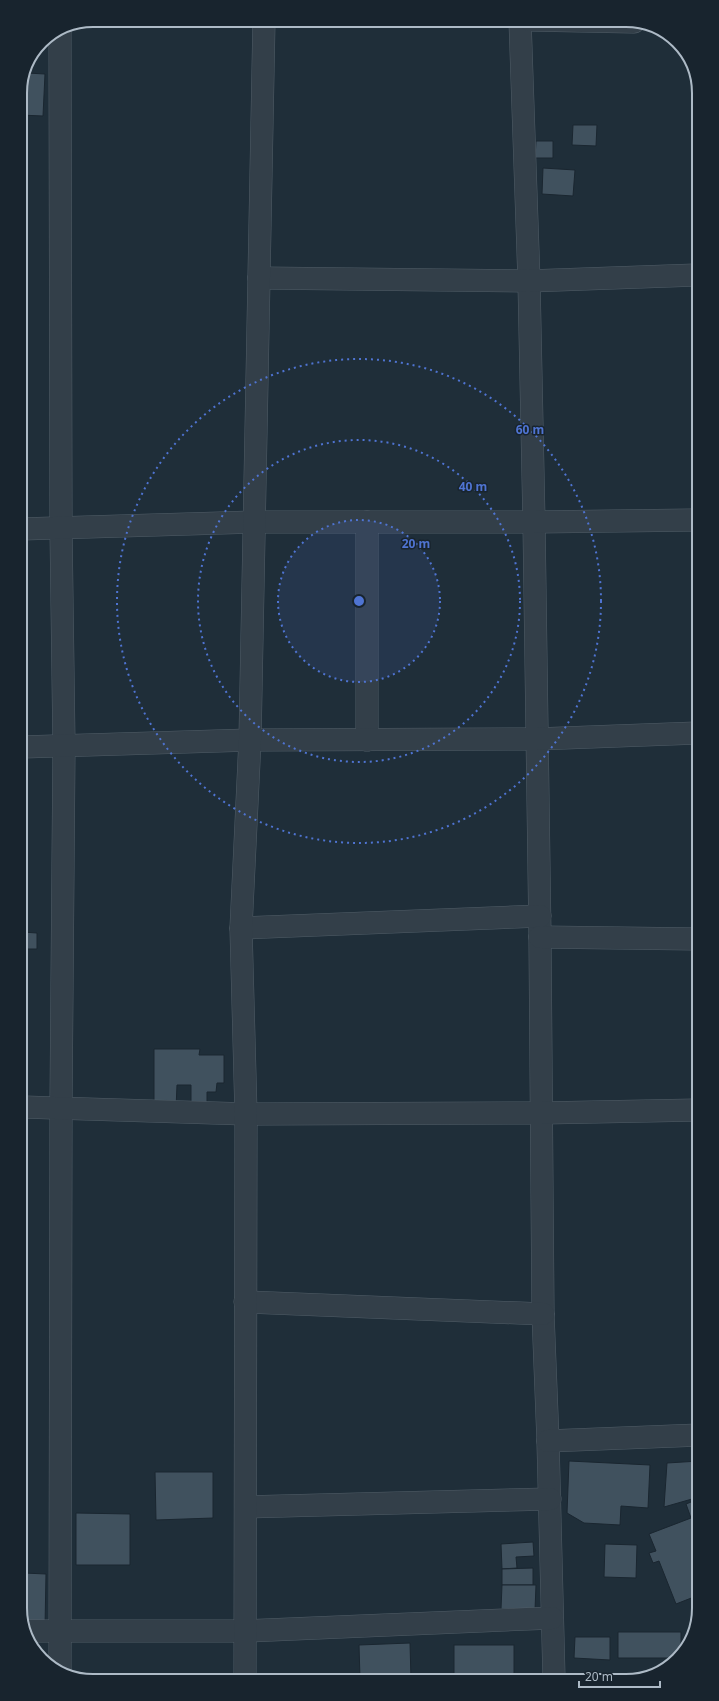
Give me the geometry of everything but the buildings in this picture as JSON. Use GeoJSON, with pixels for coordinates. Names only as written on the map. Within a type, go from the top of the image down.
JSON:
{"type":"FeatureCollection","features":[{"type":"Feature","properties":{"kind":"street"},"geometry":{"type":"LineString","coordinates":[[245,1674],[246,1114],[241,928],[250,740],[264,27]]}},
{"type":"Feature","properties":{"kind":"street"},"geometry":{"type":"LineString","coordinates":[[520,27],[529,281],[534,522],[540,926],[543,1314],[550,1499],[554,1674]]}},
{"type":"Feature","properties":{"kind":"street"},"geometry":{"type":"LineString","coordinates":[[60,36],[61,528],[64,746],[61,1107],[60,1665]]}},
{"type":"Feature","properties":{"kind":"street"},"geometry":{"type":"LineString","coordinates":[[259,278],[529,281],[692,275]]}},
{"type":"Feature","properties":{"kind":"street"},"geometry":{"type":"LineString","coordinates":[[27,529],[254,522],[534,522],[692,520]]}},
{"type":"Feature","properties":{"kind":"street"},"geometry":{"type":"LineString","coordinates":[[367,522],[367,740]]}},
{"type":"Feature","properties":{"kind":"street"},"geometry":{"type":"LineString","coordinates":[[27,747],[250,740],[537,739],[692,733]]}},
{"type":"Feature","properties":{"kind":"street"},"geometry":{"type":"LineString","coordinates":[[241,928],[540,926],[692,939]]}},
{"type":"Feature","properties":{"kind":"street"},"geometry":{"type":"LineString","coordinates":[[27,1107],[246,1114],[542,1113],[692,1110]]}},
{"type":"Feature","properties":{"kind":"street"},"geometry":{"type":"LineString","coordinates":[[245,1302],[543,1314]]}},
{"type":"Feature","properties":{"kind":"street"},"geometry":{"type":"LineString","coordinates":[[548,1441],[692,1435]]}},
{"type":"Feature","properties":{"kind":"street"},"geometry":{"type":"LineString","coordinates":[[246,1507],[550,1499]]}},
{"type":"Feature","properties":{"kind":"street"},"geometry":{"type":"LineString","coordinates":[[32,1631],[245,1631],[552,1618]]}}]}
